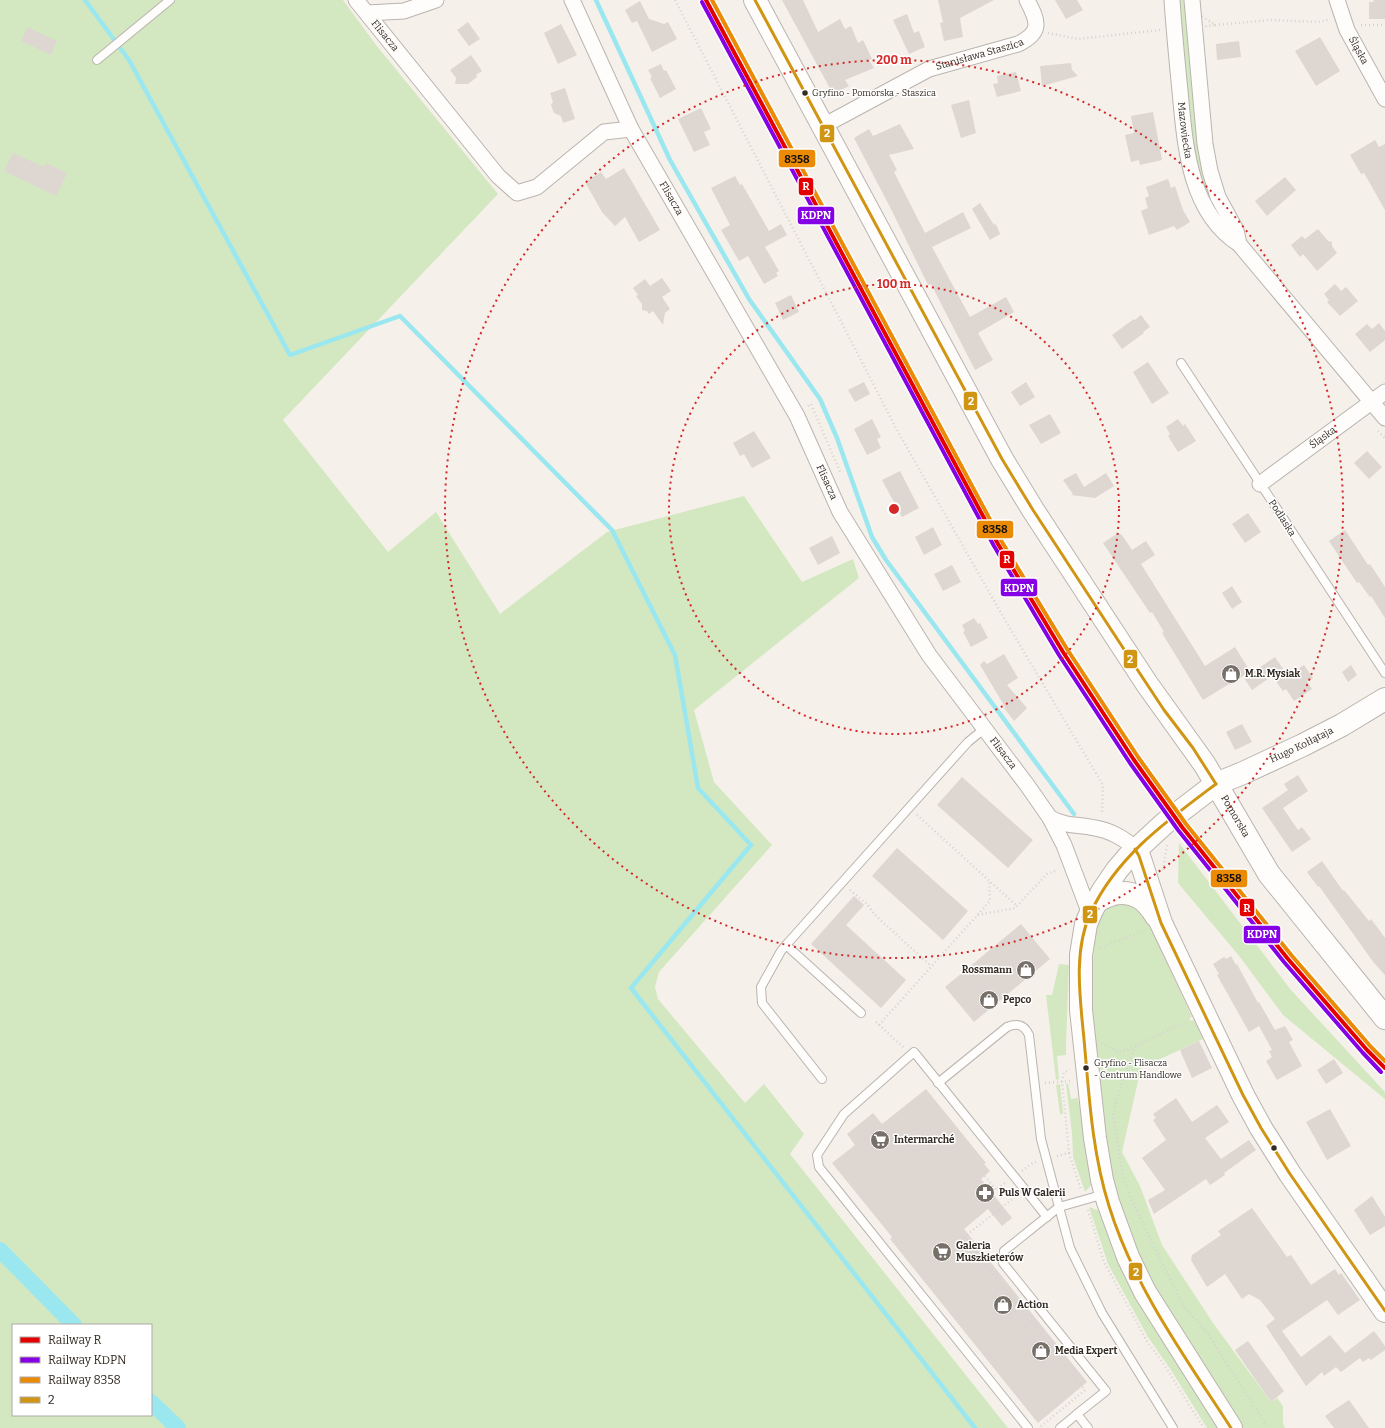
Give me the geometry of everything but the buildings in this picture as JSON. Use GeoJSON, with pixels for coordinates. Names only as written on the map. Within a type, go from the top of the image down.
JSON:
{"type":"FeatureCollection","features":[{"type":"Feature","properties":{"kind":"street"},"geometry":{"type":"LineString","coordinates":[[356,0],[367,13]]}},
{"type":"Feature","properties":{"kind":"street","name":"Flisacza"},"geometry":{"type":"LineString","coordinates":[[367,13],[404,11],[436,0]]}},
{"type":"Feature","properties":{"kind":"street","name":"Flisacza"},"geometry":{"type":"LineString","coordinates":[[572,0],[631,129],[797,416],[840,512],[929,655],[1027,785],[1050,818],[1093,908]]}},
{"type":"Feature","properties":{"kind":"street","name":"Pomorska"},"geometry":{"type":"LineString","coordinates":[[755,0],[1017,485],[1146,684],[1193,748],[1269,874],[1385,1018]]}},
{"type":"Feature","properties":{"kind":"street","name":"Stanisława Staszica"},"geometry":{"type":"LineString","coordinates":[[823,126],[929,69],[1018,44],[1029,39],[1036,30],[1036,19],[1027,0]]}},
{"type":"Feature","properties":{"kind":"street","name":"Mazowiecka"},"geometry":{"type":"LineString","coordinates":[[1172,0],[1185,144],[1192,175],[1204,204],[1228,237],[1239,244],[1385,418]]}},
{"type":"Feature","properties":{"kind":"street","name":"Mazowiecka"},"geometry":{"type":"LineString","coordinates":[[1192,0],[1205,144],[1210,171],[1218,197],[1236,230],[1239,244]]}},
{"type":"Feature","properties":{"kind":"street","name":"Śląska"},"geometry":{"type":"LineString","coordinates":[[1337,0],[1347,30],[1385,99]]}},
{"type":"Feature","properties":{"kind":"street","name":"Flisacza"},"geometry":{"type":"LineString","coordinates":[[367,13],[498,176],[517,193],[537,187],[604,132],[631,129]]}},
{"type":"Feature","properties":{"kind":"street","name":"Śląska"},"geometry":{"type":"LineString","coordinates":[[1260,484],[1385,392]]}},
{"type":"Feature","properties":{"kind":"street","name":"Hugo Kołłątaja"},"geometry":{"type":"LineString","coordinates":[[1135,849],[1165,823],[1216,784],[1304,745],[1342,725],[1385,699]]}},
{"type":"Feature","properties":{"kind":"street"},"geometry":{"type":"LineString","coordinates":[[1050,818],[1064,824],[1099,828],[1130,843],[1139,856],[1156,926]]}},
{"type":"Feature","properties":{"kind":"street"},"geometry":{"type":"LineString","coordinates":[[1135,849],[1117,870],[1093,908],[1086,924],[1081,955],[1081,1010],[1099,1165],[1113,1217],[1128,1258],[1145,1292],[1231,1428]]}},
{"type":"Feature","properties":{"kind":"street"},"geometry":{"type":"LineString","coordinates":[[1093,908],[1103,898],[1126,893],[1137,895],[1148,903],[1156,926],[1259,1124],[1290,1174],[1385,1311]]}},
{"type":"Feature","properties":{"kind":"lane"},"geometry":{"type":"LineString","coordinates":[[97,60],[170,0]]}},
{"type":"Feature","properties":{"kind":"lane","name":"Podlaska"},"geometry":{"type":"LineString","coordinates":[[1181,363],[1385,674]]}},
{"type":"Feature","properties":{"kind":"lane"},"geometry":{"type":"LineString","coordinates":[[822,1079],[762,1003],[761,987],[781,950],[968,742],[984,729]]}},
{"type":"Feature","properties":{"kind":"lane"},"geometry":{"type":"LineString","coordinates":[[786,945],[861,1013]]}},
{"type":"Feature","properties":{"kind":"lane"},"geometry":{"type":"LineString","coordinates":[[938,1083],[1006,1027],[1020,1025],[1026,1029],[1029,1035],[1041,1139],[1070,1248],[1102,1313],[1173,1428]]}},
{"type":"Feature","properties":{"kind":"lane"},"geometry":{"type":"LineString","coordinates":[[1028,1428],[819,1167],[817,1155],[844,1114],[914,1052],[1047,1217]]}},
{"type":"Feature","properties":{"kind":"lane"},"geometry":{"type":"LineString","coordinates":[[1060,1428],[1106,1391],[1003,1263],[1004,1251],[1060,1207],[1106,1194]]}},
{"type":"Feature","properties":{"kind":"lane"},"geometry":{"type":"LineString","coordinates":[[1077,1414],[1088,1428]]}},
{"type":"Feature","properties":{"kind":"path"},"geometry":{"type":"LineString","coordinates":[[675,0],[896,430],[1005,620],[1103,785],[1103,813],[1099,828]]}},
{"type":"Feature","properties":{"kind":"path"},"geometry":{"type":"LineString","coordinates":[[1215,25],[1270,20],[1318,22],[1332,20],[1338,34],[1363,24],[1385,25]]}},
{"type":"Feature","properties":{"kind":"path"},"geometry":{"type":"LineString","coordinates":[[1050,33],[1078,39],[1166,29]]}},
{"type":"Feature","properties":{"kind":"path"},"geometry":{"type":"LineString","coordinates":[[909,808],[1017,906]]}},
{"type":"Feature","properties":{"kind":"path"},"geometry":{"type":"LineString","coordinates":[[1163,874],[1167,844]]}},
{"type":"Feature","properties":{"kind":"path"},"geometry":{"type":"LineString","coordinates":[[978,915],[1015,908],[1047,874],[1062,868]]}},
{"type":"Feature","properties":{"kind":"path"},"geometry":{"type":"LineString","coordinates":[[905,1059],[902,1055],[907,1052],[899,1042],[877,1024],[990,901],[989,881]]}},
{"type":"Feature","properties":{"kind":"path"},"geometry":{"type":"LineString","coordinates":[[842,883],[867,904],[875,915],[931,966]]}},
{"type":"Feature","properties":{"kind":"path"},"geometry":{"type":"LineString","coordinates":[[1095,952],[1107,944],[1156,926]]}},
{"type":"Feature","properties":{"kind":"path"},"geometry":{"type":"LineString","coordinates":[[1136,1046],[1123,1078],[1113,1114],[1122,1171],[1130,1196],[1185,1308],[1208,1334],[1268,1428]]}},
{"type":"Feature","properties":{"kind":"path"},"geometry":{"type":"LineString","coordinates":[[985,1176],[996,1190],[1031,1164],[1069,1153],[1062,1082],[1064,1072],[1071,1070],[1070,1064]]}},
{"type":"Feature","properties":{"kind":"path"},"geometry":{"type":"LineString","coordinates":[[1056,1082],[1072,1081]]}},
{"type":"Feature","properties":{"kind":"green space"},"geometry":{"type":"Polygon","coordinates":[[[0,0],[343,0],[376,45],[498,194],[283,420],[388,552],[436,512],[500,614],[607,532],[744,496],[802,582],[853,559],[859,578],[694,710],[714,782],[772,845],[659,972],[655,987],[658,999],[745,1103],[764,1084],[804,1134],[790,1154],[1008,1428],[0,1428],[0,0]]]}},
{"type":"Feature","properties":{"kind":"green space"},"geometry":{"type":"Polygon","coordinates":[[[1176,0],[1187,0],[1189,19],[1227,223],[1214,213],[1195,165],[1176,0]]]}},
{"type":"Feature","properties":{"kind":"green space"},"geometry":{"type":"Polygon","coordinates":[[[1179,843],[1291,990],[1385,1092],[1385,1099],[1283,1015],[1240,957],[1178,883],[1179,843]]]}},
{"type":"Feature","properties":{"kind":"green space"},"geometry":{"type":"Polygon","coordinates":[[[1139,903],[1192,1017],[1189,1018],[1191,1021],[1194,1020],[1203,1039],[1141,1068],[1122,1152],[1140,1186],[1162,1245],[1213,1323],[1271,1402],[1277,1398],[1283,1406],[1283,1423],[1285,1428],[1239,1428],[1147,1282],[1109,1179],[1091,988],[1094,948],[1090,947],[1094,926],[1108,904],[1139,903]]]}},
{"type":"Feature","properties":{"kind":"green space"},"geometry":{"type":"Polygon","coordinates":[[[1059,964],[1069,965],[1066,1055],[1057,1056],[1059,1079],[1056,1080],[1046,995],[1052,995],[1059,964]]]}},
{"type":"Feature","properties":{"kind":"green space"},"geometry":{"type":"Polygon","coordinates":[[[1068,1083],[1071,1099],[1077,1098],[1076,1093],[1086,1128],[1092,1184],[1085,1192],[1073,1157],[1072,1133],[1066,1084],[1068,1083]]]}},
{"type":"Feature","properties":{"kind":"green space"},"geometry":{"type":"Polygon","coordinates":[[[1060,1084],[1063,1114],[1060,1114],[1056,1085],[1060,1084]]]}},
{"type":"Feature","properties":{"kind":"green space"},"geometry":{"type":"Polygon","coordinates":[[[1089,1207],[1100,1211],[1222,1428],[1207,1428],[1171,1370],[1148,1337],[1108,1264],[1089,1207]]]}},
{"type":"Feature","properties":{"kind":"waterway"},"geometry":{"type":"LineString","coordinates":[[85,0],[129,60],[290,355],[400,316],[612,530],[675,655],[698,788],[751,845],[631,988],[975,1428]]}},
{"type":"Feature","properties":{"kind":"waterway"},"geometry":{"type":"LineString","coordinates":[[596,0],[670,160],[749,299],[820,399],[837,438],[872,537],[886,560],[1074,814]]}},
{"type":"Feature","properties":{"kind":"waterway"},"geometry":{"type":"LineString","coordinates":[[0,1250],[73,1324]]}},
{"type":"Feature","properties":{"kind":"waterway"},"geometry":{"type":"LineString","coordinates":[[152,1403],[178,1428]]}},
{"type":"Feature","properties":{"kind":"rail line","name":"R"},"geometry":{"type":"LineString","coordinates":[[706,0],[998,544],[1063,652],[1134,760],[1182,827],[1288,959],[1367,1050],[1385,1068]]}},
{"type":"Feature","properties":{"kind":"rail line","name":"8358"},"geometry":{"type":"LineString","coordinates":[[712,0],[1002,542],[1067,649],[1138,757],[1186,824],[1292,956],[1385,1061]]}},
{"type":"Feature","properties":{"kind":"rail line","name":"KDPN"},"geometry":{"type":"LineString","coordinates":[[702,2],[994,546],[1059,655],[1130,763],[1178,830],[1284,962],[1381,1072]]}},
{"type":"Feature","properties":{"kind":"transit line","name":"2"},"geometry":{"type":"LineString","coordinates":[[755,0],[1002,459],[1033,510],[1129,657],[1164,710],[1193,748],[1216,784]]}},
{"type":"Feature","properties":{"kind":"transit line","name":"2"},"geometry":{"type":"LineString","coordinates":[[1216,784],[1145,840],[1115,873],[1102,892],[1085,927],[1079,974],[1092,1123],[1103,1186],[1109,1206],[1132,1265],[1146,1293],[1162,1321],[1231,1428]]}},
{"type":"Feature","properties":{"kind":"transit line","name":"2"},"geometry":{"type":"LineString","coordinates":[[1135,849],[1139,856],[1161,923],[1243,1095],[1261,1128],[1290,1174],[1385,1311]]}},
{"type":"Feature","properties":{"kind":"place","name":"Gryfino - Pomorska - Staszica"},"geometry":{"type":"Point","coordinates":[805,93]}},
{"type":"Feature","properties":{"kind":"place","name":"M.R. Mysiak"},"geometry":{"type":"Point","coordinates":[1231,674]}},
{"type":"Feature","properties":{"kind":"place","name":"Rossmann"},"geometry":{"type":"Point","coordinates":[1026,970]}},
{"type":"Feature","properties":{"kind":"place","name":"Pepco"},"geometry":{"type":"Point","coordinates":[989,1000]}},
{"type":"Feature","properties":{"kind":"place","name":"Gryfino - Flisacza - Centrum Handlowe"},"geometry":{"type":"Point","coordinates":[1086,1068]}},
{"type":"Feature","properties":{"kind":"place","name":"Intermarché"},"geometry":{"type":"Point","coordinates":[880,1140]}},
{"type":"Feature","properties":{"kind":"place","name":"Puls W Galerii"},"geometry":{"type":"Point","coordinates":[985,1193]}},
{"type":"Feature","properties":{"kind":"place","name":"Galeria Muszkieterów"},"geometry":{"type":"Point","coordinates":[942,1252]}},
{"type":"Feature","properties":{"kind":"place","name":"Action"},"geometry":{"type":"Point","coordinates":[1003,1305]}},
{"type":"Feature","properties":{"kind":"place","name":"Media Expert"},"geometry":{"type":"Point","coordinates":[1041,1351]}}]}
